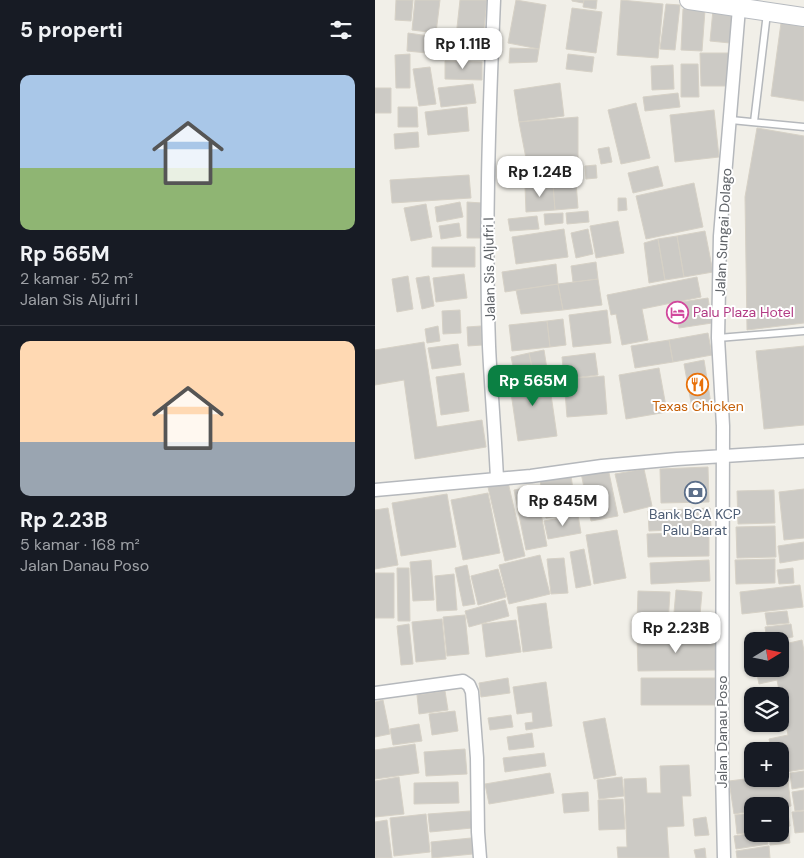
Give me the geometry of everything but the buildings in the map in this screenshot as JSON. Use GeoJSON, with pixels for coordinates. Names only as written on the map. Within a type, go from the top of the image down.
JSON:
{"type":"FeatureCollection","features":[{"type":"Feature","properties":{"kind":"main road"},"geometry":{"type":"LineString","coordinates":[[689,0],[804,17]]}},
{"type":"Feature","properties":{"kind":"street","name":"Jalan Sis Aljufri I"},"geometry":{"type":"LineString","coordinates":[[495,0],[490,93],[488,219],[489,345],[497,479]]}},
{"type":"Feature","properties":{"kind":"street","name":"Jalan Sungai Dolago"},"geometry":{"type":"LineString","coordinates":[[723,456],[718,338],[720,236],[739,8]]}},
{"type":"Feature","properties":{"kind":"street"},"geometry":{"type":"LineString","coordinates":[[375,490],[531,476],[602,466],[804,450]]}},
{"type":"Feature","properties":{"kind":"street","name":"Jalan Danau Poso"},"geometry":{"type":"LineString","coordinates":[[723,456],[721,770],[724,858]]}},
{"type":"Feature","properties":{"kind":"street"},"geometry":{"type":"LineString","coordinates":[[375,693],[463,681],[469,685],[472,692],[477,758],[480,858]]}},
{"type":"Feature","properties":{"kind":"lane"},"geometry":{"type":"LineString","coordinates":[[754,122],[767,12]]}},
{"type":"Feature","properties":{"kind":"lane"},"geometry":{"type":"LineString","coordinates":[[731,120],[804,126]]}},
{"type":"Feature","properties":{"kind":"lane"},"geometry":{"type":"LineString","coordinates":[[718,338],[804,331]]}},
{"type":"Feature","properties":{"kind":"place","name":"Palu Plaza Hotel"},"geometry":{"type":"Point","coordinates":[677,312]}},
{"type":"Feature","properties":{"kind":"place","name":"Texas Chicken"},"geometry":{"type":"Point","coordinates":[698,384]}},
{"type":"Feature","properties":{"kind":"place","name":"Bank BCA KCP Palu Barat"},"geometry":{"type":"Point","coordinates":[695,492]}}]}
